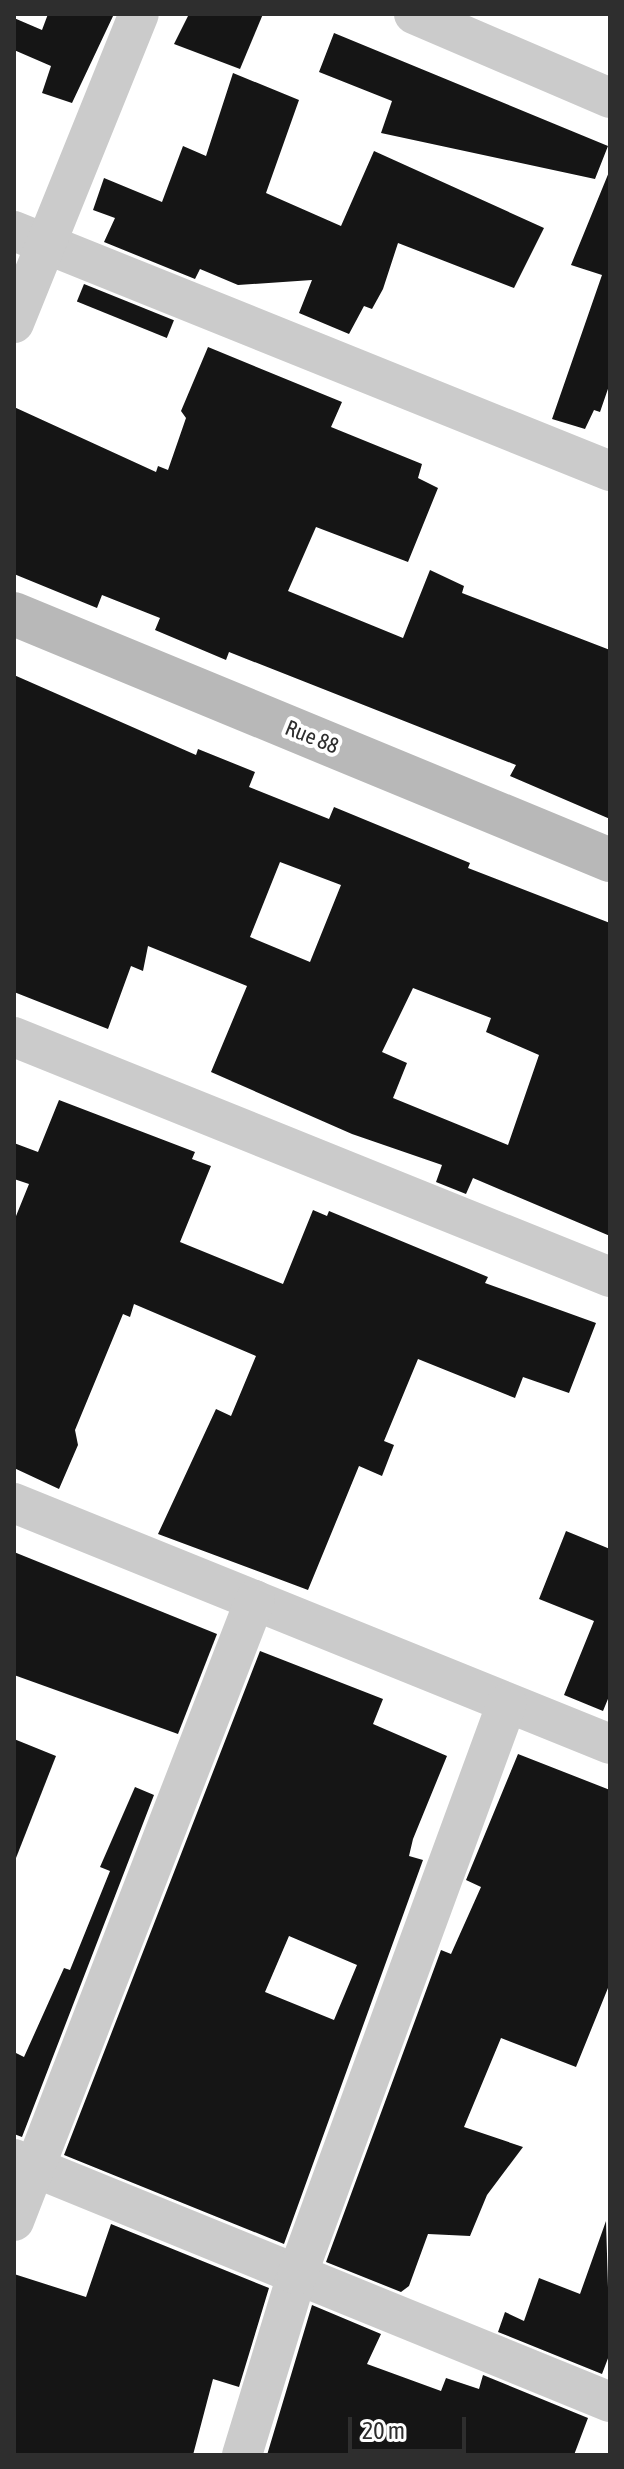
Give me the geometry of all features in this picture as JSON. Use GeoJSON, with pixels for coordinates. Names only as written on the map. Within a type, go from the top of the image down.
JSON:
{"type":"FeatureCollection","features":[{"type":"Feature","properties":{"kind":"main road","name":"Rue 88"},"geometry":{"type":"LineString","coordinates":[[14,614],[610,860]]}},
{"type":"Feature","properties":{"kind":"street"},"geometry":{"type":"LineString","coordinates":[[14,323],[30,237],[139,14]]}},
{"type":"Feature","properties":{"kind":"street"},"geometry":{"type":"LineString","coordinates":[[414,14],[610,98]]}},
{"type":"Feature","properties":{"kind":"street"},"geometry":{"type":"LineString","coordinates":[[30,237],[610,471]]}},
{"type":"Feature","properties":{"kind":"street"},"geometry":{"type":"LineString","coordinates":[[14,1037],[610,1277]]}},
{"type":"Feature","properties":{"kind":"street"},"geometry":{"type":"LineString","coordinates":[[14,1503],[610,1744]]}},
{"type":"Feature","properties":{"kind":"street"},"geometry":{"type":"LineString","coordinates":[[14,2221],[23,2162],[255,1600]]}},
{"type":"Feature","properties":{"kind":"street"},"geometry":{"type":"LineString","coordinates":[[242,2455],[297,2275],[507,1703]]}},
{"type":"Feature","properties":{"kind":"street"},"geometry":{"type":"LineString","coordinates":[[23,2162],[610,2402]]}},
{"type":"Feature","properties":{"kind":"building"},"geometry":{"type":"Polygon","coordinates":[[[48,14],[114,14],[72,103],[42,93],[51,66],[14,50],[14,18],[42,30],[48,14]]]}},
{"type":"Feature","properties":{"kind":"building"},"geometry":{"type":"Polygon","coordinates":[[[189,14],[263,14],[240,69],[174,44],[189,14]]]}},
{"type":"Feature","properties":{"kind":"building"},"geometry":{"type":"Polygon","coordinates":[[[334,33],[608,146],[595,179],[381,133],[392,101],[319,72],[334,33]]]}},
{"type":"Feature","properties":{"kind":"building"},"geometry":{"type":"Polygon","coordinates":[[[233,73],[299,100],[266,193],[341,226],[374,151],[544,228],[514,288],[398,243],[383,289],[372,309],[364,306],[349,334],[299,313],[312,280],[238,285],[200,269],[195,279],[104,242],[115,218],[93,210],[104,178],[162,202],[183,146],[206,156],[233,73]]]}},
{"type":"Feature","properties":{"kind":"building"},"geometry":{"type":"Polygon","coordinates":[[[609,172],[610,383],[600,412],[594,410],[585,429],[552,419],[602,275],[571,265],[609,172]]]}},
{"type":"Feature","properties":{"kind":"building"},"geometry":{"type":"Polygon","coordinates":[[[84,284],[174,320],[167,338],[77,302],[84,284]]]}},
{"type":"Feature","properties":{"kind":"building"},"geometry":{"type":"Polygon","coordinates":[[[208,347],[342,402],[331,427],[422,464],[418,478],[438,488],[408,562],[316,527],[288,591],[403,638],[430,570],[464,586],[462,593],[610,650],[610,819],[510,776],[516,765],[229,652],[226,660],[155,630],[160,618],[102,595],[97,608],[14,574],[14,407],[156,472],[158,466],[168,470],[186,418],[181,411],[208,347]]]}},
{"type":"Feature","properties":{"kind":"building"},"geometry":{"type":"Polygon","coordinates":[[[14,675],[196,755],[198,749],[255,772],[249,787],[329,819],[334,807],[470,863],[468,868],[610,923],[610,1236],[473,1178],[466,1194],[436,1182],[442,1165],[352,1134],[211,1072],[247,986],[148,946],[143,971],[131,966],[108,1029],[14,992],[14,675]],[[280,862],[250,937],[310,962],[341,885],[280,862]],[[413,988],[382,1052],[407,1063],[393,1098],[508,1145],[539,1055],[486,1032],[491,1018],[413,988]]]}},
{"type":"Feature","properties":{"kind":"building"},"geometry":{"type":"Polygon","coordinates":[[[59,1100],[195,1152],[192,1159],[211,1166],[180,1242],[283,1284],[313,1210],[327,1216],[329,1211],[488,1277],[485,1283],[596,1323],[569,1393],[523,1377],[515,1398],[418,1359],[384,1441],[394,1445],[382,1476],[359,1466],[308,1590],[158,1534],[216,1409],[231,1416],[256,1356],[134,1304],[130,1317],[123,1314],[75,1430],[78,1445],[59,1489],[14,1468],[14,1221],[29,1184],[14,1179],[14,1143],[38,1152],[59,1100]]]}},
{"type":"Feature","properties":{"kind":"building"},"geometry":{"type":"Polygon","coordinates":[[[566,1531],[610,1549],[610,1694],[603,1711],[564,1695],[594,1621],[539,1599],[566,1531]]]}},
{"type":"Feature","properties":{"kind":"building"},"geometry":{"type":"Polygon","coordinates":[[[14,1552],[217,1634],[178,1734],[14,1675],[14,1552]]]}},
{"type":"Feature","properties":{"kind":"building"},"geometry":{"type":"Polygon","coordinates":[[[260,1651],[383,1699],[373,1724],[447,1756],[409,1856],[423,1860],[284,2244],[64,2155],[260,1651]],[[289,1936],[265,1992],[334,2020],[357,1965],[289,1936]]]}},
{"type":"Feature","properties":{"kind":"building"},"geometry":{"type":"Polygon","coordinates":[[[14,1739],[56,1756],[16,1858],[14,1857],[14,1739]]]}},
{"type":"Feature","properties":{"kind":"building"},"geometry":{"type":"Polygon","coordinates":[[[518,1754],[610,1790],[610,1983],[576,2067],[501,2038],[464,2127],[523,2147],[487,2195],[470,2236],[428,2234],[409,2286],[401,2292],[326,2262],[441,1950],[451,1954],[481,1887],[466,1880],[518,1754]]]}},
{"type":"Feature","properties":{"kind":"building"},"geometry":{"type":"Polygon","coordinates":[[[135,1787],[154,1795],[22,2137],[14,2134],[14,2052],[24,2057],[64,1968],[70,1970],[110,1871],[100,1867],[135,1787]]]}},
{"type":"Feature","properties":{"kind":"building"},"geometry":{"type":"Polygon","coordinates":[[[606,2221],[610,2353],[602,2374],[498,2332],[505,2312],[524,2321],[539,2278],[580,2294],[606,2221]]]}},
{"type":"Feature","properties":{"kind":"building"},"geometry":{"type":"Polygon","coordinates":[[[111,2224],[269,2288],[239,2387],[213,2379],[193,2455],[14,2455],[14,2274],[86,2297],[111,2224]]]}},
{"type":"Feature","properties":{"kind":"building"},"geometry":{"type":"Polygon","coordinates":[[[312,2305],[381,2334],[367,2364],[441,2391],[446,2378],[479,2389],[483,2375],[588,2418],[574,2455],[267,2455],[312,2305]]]}}]}
